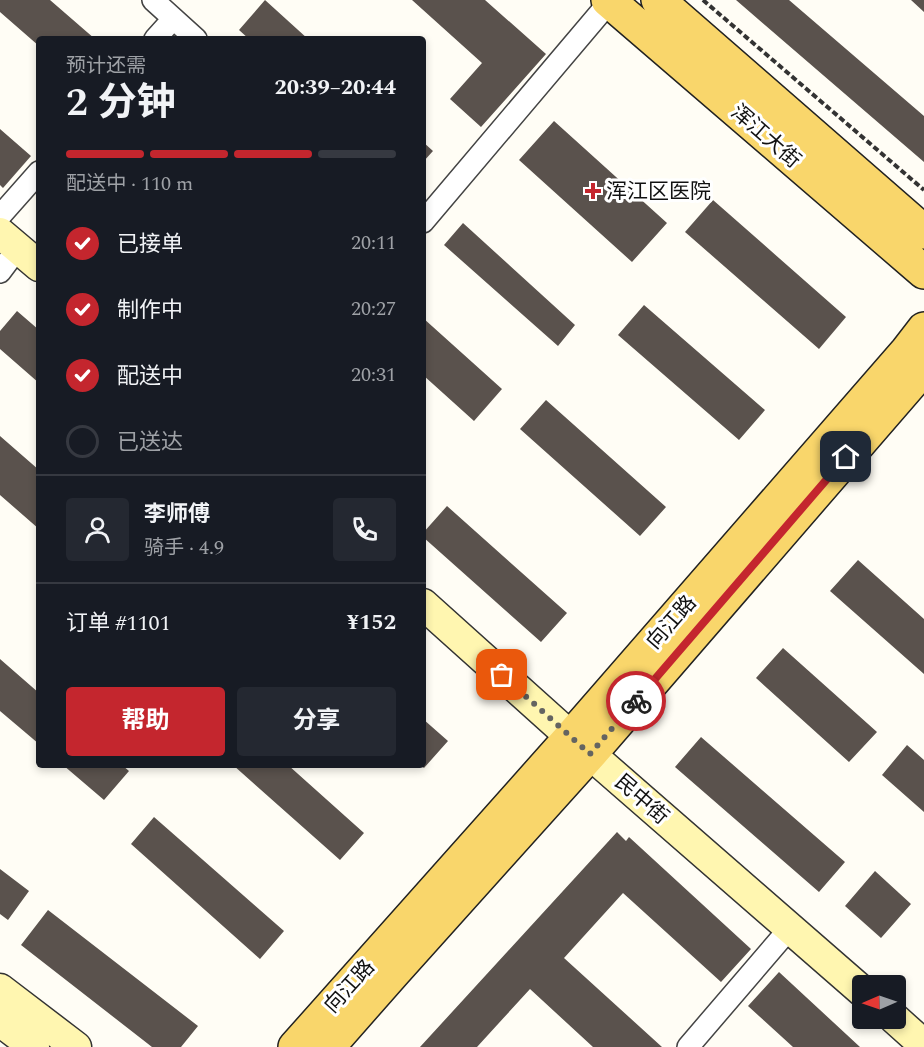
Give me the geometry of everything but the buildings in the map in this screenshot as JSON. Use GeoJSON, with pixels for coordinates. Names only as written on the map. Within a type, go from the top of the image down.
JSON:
{"type":"FeatureCollection","features":[{"type":"Feature","properties":{"kind":"main road","name":"浑江大街"},"geometry":{"type":"LineString","coordinates":[[610,0],[924,272]]}},
{"type":"Feature","properties":{"kind":"main road","name":"浑江大街"},"geometry":{"type":"LineString","coordinates":[[658,0],[924,232]]}},
{"type":"Feature","properties":{"kind":"main road","name":"向江路"},"geometry":{"type":"LineString","coordinates":[[328,1047],[393,973],[924,329]]}},
{"type":"Feature","properties":{"kind":"main road","name":"向江路"},"geometry":{"type":"LineString","coordinates":[[295,1047],[581,745],[924,368]]}},
{"type":"Feature","properties":{"kind":"street"},"geometry":{"type":"LineString","coordinates":[[153,0],[193,36]]}},
{"type":"Feature","properties":{"kind":"street"},"geometry":{"type":"LineString","coordinates":[[426,218],[610,0]]}},
{"type":"Feature","properties":{"kind":"street"},"geometry":{"type":"LineString","coordinates":[[158,36],[173,19]]}},
{"type":"Feature","properties":{"kind":"street"},"geometry":{"type":"LineString","coordinates":[[0,216],[36,175]]}},
{"type":"Feature","properties":{"kind":"street"},"geometry":{"type":"LineString","coordinates":[[0,272],[19,249]]}},
{"type":"Feature","properties":{"kind":"street","name":"民中街"},"geometry":{"type":"LineString","coordinates":[[426,607],[852,982]]}},
{"type":"Feature","properties":{"kind":"street"},"geometry":{"type":"LineString","coordinates":[[688,1047],[790,928]]}},
{"type":"Feature","properties":{"kind":"street"},"geometry":{"type":"LineString","coordinates":[[0,989],[76,1047]]}},
{"type":"Feature","properties":{"kind":"street"},"geometry":{"type":"LineString","coordinates":[[0,1021],[34,1047]]}},
{"type":"Feature","properties":{"kind":"street"},"geometry":{"type":"LineString","coordinates":[[906,1029],[924,1045]]}},
{"type":"Feature","properties":{"kind":"path"},"geometry":{"type":"LineString","coordinates":[[703,0],[924,190]]}},
{"type":"Feature","properties":{"kind":"way so far"},"geometry":{"type":"LineString","coordinates":[[502,675],[590,754],[636,701]]}},
{"type":"Feature","properties":{"kind":"place","name":"浑江区医院"},"geometry":{"type":"Point","coordinates":[593,191]}},
{"type":"Feature","properties":{"kind":"route"},"geometry":{"type":"LineString","coordinates":[[636,701],[846,457]]}}]}
